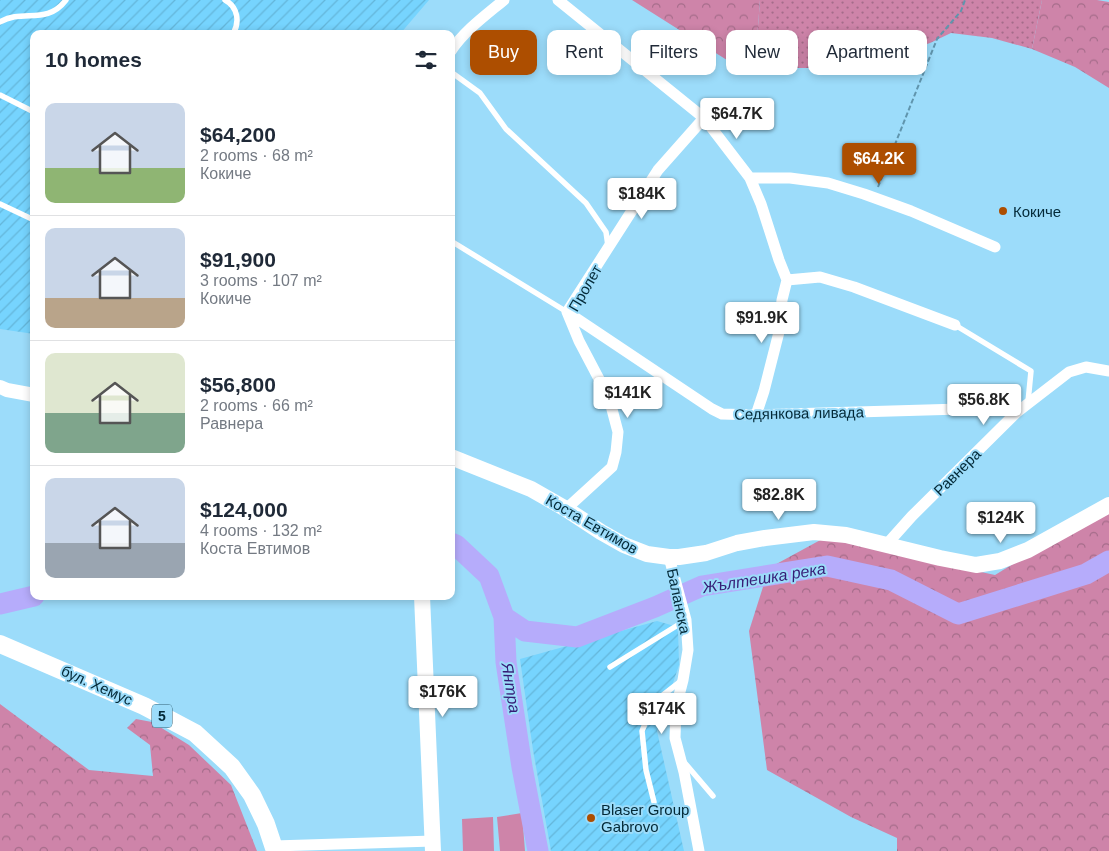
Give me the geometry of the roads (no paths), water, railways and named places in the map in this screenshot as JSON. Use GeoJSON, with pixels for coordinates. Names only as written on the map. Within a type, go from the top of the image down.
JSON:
{"type":"FeatureCollection","features":[{"type":"Feature","properties":{"kind":"main road","name":"Коста Евтимов"},"geometry":{"type":"LineString","coordinates":[[455,459],[531,489],[624,545],[647,554],[669,557],[706,553],[738,543],[764,538],[814,532],[846,535],[976,565],[1000,561],[1028,550],[1109,504]]}},
{"type":"Feature","properties":{"kind":"main road"},"geometry":{"type":"LineString","coordinates":[[422,600],[433,846]]}},
{"type":"Feature","properties":{"kind":"main road","name":"бул. Хемус"},"geometry":{"type":"LineString","coordinates":[[0,644],[144,706],[195,734],[232,767],[252,795],[280,847]]}},
{"type":"Feature","properties":{"kind":"street"},"geometry":{"type":"LineString","coordinates":[[455,45],[504,0]]}},
{"type":"Feature","properties":{"kind":"street"},"geometry":{"type":"LineString","coordinates":[[558,0],[704,118],[750,178],[787,280],[782,300],[779,332],[756,415]]}},
{"type":"Feature","properties":{"kind":"street","name":"Пролет"},"geometry":{"type":"LineString","coordinates":[[566,509],[612,467],[618,432],[609,398],[579,341],[567,312],[658,170],[704,118]]}},
{"type":"Feature","properties":{"kind":"street"},"geometry":{"type":"LineString","coordinates":[[750,178],[790,178],[828,183],[911,212],[995,247]]}},
{"type":"Feature","properties":{"kind":"street"},"geometry":{"type":"LineString","coordinates":[[787,280],[820,277],[854,287],[955,325]]}},
{"type":"Feature","properties":{"kind":"street","name":"Седянкова ливада"},"geometry":{"type":"LineString","coordinates":[[567,312],[722,414],[756,415],[995,408],[1016,413]]}},
{"type":"Feature","properties":{"kind":"street","name":"Равнера"},"geometry":{"type":"LineString","coordinates":[[887,544],[1016,413],[1069,372],[1086,367],[1109,372]]}},
{"type":"Feature","properties":{"kind":"street"},"geometry":{"type":"LineString","coordinates":[[0,387],[30,394]]}},
{"type":"Feature","properties":{"kind":"street","name":"Баланска"},"geometry":{"type":"LineString","coordinates":[[669,557],[685,616],[688,650],[676,707],[675,738],[684,772],[699,851]]}},
{"type":"Feature","properties":{"kind":"street"},"geometry":{"type":"LineString","coordinates":[[280,847],[433,846]]}},
{"type":"Feature","properties":{"kind":"lane"},"geometry":{"type":"LineString","coordinates":[[0,22],[14,17],[42,15],[53,12],[66,0]]}},
{"type":"Feature","properties":{"kind":"lane"},"geometry":{"type":"LineString","coordinates":[[225,0],[235,9],[237,19],[235,30]]}},
{"type":"Feature","properties":{"kind":"lane","name":"Пролет"},"geometry":{"type":"LineString","coordinates":[[455,75],[480,93],[506,129],[586,203],[606,232],[609,248]]}},
{"type":"Feature","properties":{"kind":"lane"},"geometry":{"type":"LineString","coordinates":[[0,95],[30,110]]}},
{"type":"Feature","properties":{"kind":"lane"},"geometry":{"type":"LineString","coordinates":[[0,204],[30,218]]}},
{"type":"Feature","properties":{"kind":"lane","name":"Седянкова ливада"},"geometry":{"type":"LineString","coordinates":[[455,243],[567,312]]}},
{"type":"Feature","properties":{"kind":"lane"},"geometry":{"type":"LineString","coordinates":[[955,325],[1031,371],[1028,404]]}},
{"type":"Feature","properties":{"kind":"lane"},"geometry":{"type":"LineString","coordinates":[[610,667],[685,616]]}},
{"type":"Feature","properties":{"kind":"lane"},"geometry":{"type":"LineString","coordinates":[[654,802],[646,770],[642,731],[654,702],[683,680]]}},
{"type":"Feature","properties":{"kind":"lane"},"geometry":{"type":"LineString","coordinates":[[680,757],[713,796]]}},
{"type":"Feature","properties":{"kind":"waterway","name":"Янтра"},"geometry":{"type":"LineString","coordinates":[[455,545],[489,576],[504,617],[506,662],[522,767],[538,851]]}},
{"type":"Feature","properties":{"kind":"waterway","name":"Жълтешка река"},"geometry":{"type":"LineString","coordinates":[[504,617],[525,631],[577,637],[655,607],[702,586],[827,566],[891,580],[958,614],[1086,574],[1109,561]]}},
{"type":"Feature","properties":{"kind":"waterway","name":"Янтра"},"geometry":{"type":"LineString","coordinates":[[0,604],[30,597]]}},
{"type":"Feature","properties":{"kind":"place","name":"Кокиче"},"geometry":{"type":"Point","coordinates":[1003,211]}},
{"type":"Feature","properties":{"kind":"place","name":"Blaser Group Gabrovo"},"geometry":{"type":"Point","coordinates":[591,818]}}]}
